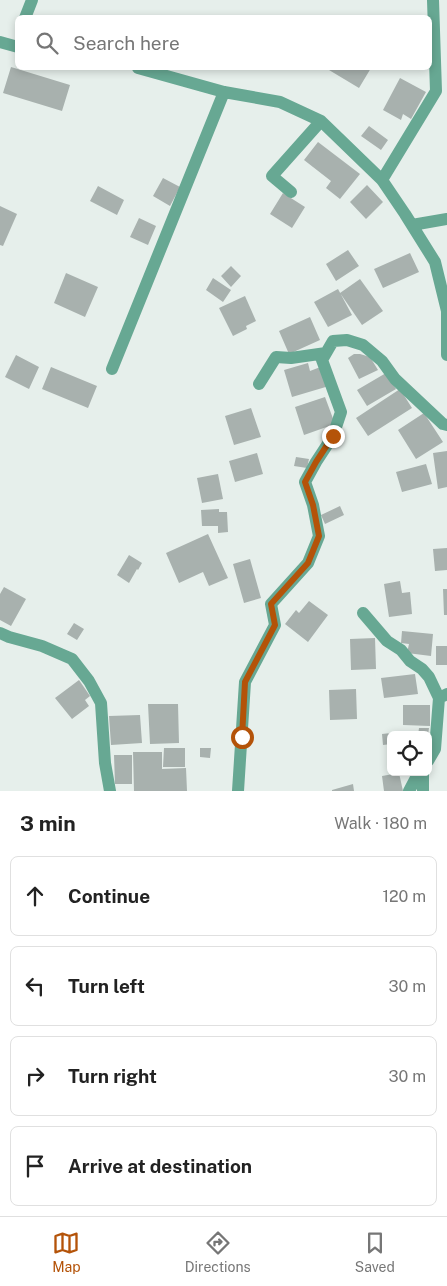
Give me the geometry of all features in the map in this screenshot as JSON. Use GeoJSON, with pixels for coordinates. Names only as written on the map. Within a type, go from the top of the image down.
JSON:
{"type":"FeatureCollection","features":[{"type":"Feature","properties":{"kind":"street"},"geometry":{"type":"LineString","coordinates":[[26,15],[32,0]]}},
{"type":"Feature","properties":{"kind":"street"},"geometry":{"type":"LineString","coordinates":[[382,180],[436,91],[433,0]]}},
{"type":"Feature","properties":{"kind":"street"},"geometry":{"type":"LineString","coordinates":[[0,42],[15,44]]}},
{"type":"Feature","properties":{"kind":"street"},"geometry":{"type":"LineString","coordinates":[[145,70],[224,92],[280,102],[321,121],[382,180],[435,262],[446,311],[447,354]]}},
{"type":"Feature","properties":{"kind":"street"},"geometry":{"type":"LineString","coordinates":[[112,369],[224,92]]}},
{"type":"Feature","properties":{"kind":"street"},"geometry":{"type":"LineString","coordinates":[[290,192],[272,176],[321,121]]}},
{"type":"Feature","properties":{"kind":"street"},"geometry":{"type":"LineString","coordinates":[[412,225],[447,219]]}},
{"type":"Feature","properties":{"kind":"street"},"geometry":{"type":"LineString","coordinates":[[238,791],[245,682],[275,625],[271,604],[308,563],[319,536],[313,505],[305,482],[333,436],[342,412],[322,360],[333,341],[347,340],[363,345],[382,361],[395,379],[443,424],[447,424]]}},
{"type":"Feature","properties":{"kind":"street"},"geometry":{"type":"LineString","coordinates":[[259,384],[276,358],[326,353]]}},
{"type":"Feature","properties":{"kind":"street"},"geometry":{"type":"LineString","coordinates":[[363,613],[387,641],[401,650],[410,661],[422,669],[443,696],[435,748],[432,754]]}},
{"type":"Feature","properties":{"kind":"street"},"geometry":{"type":"LineString","coordinates":[[0,633],[42,646],[72,659],[89,681],[100,703],[105,763],[110,791]]}},
{"type":"Feature","properties":{"kind":"street"},"geometry":{"type":"LineString","coordinates":[[409,791],[417,776]]}},
{"type":"Feature","properties":{"kind":"street"},"geometry":{"type":"LineString","coordinates":[[423,776],[423,791]]}},
{"type":"Feature","properties":{"kind":"building"},"geometry":{"type":"Polygon","coordinates":[[[11,67],[15,70],[21,70],[70,85],[62,111],[3,93],[11,67]]]}},
{"type":"Feature","properties":{"kind":"building"},"geometry":{"type":"Polygon","coordinates":[[[329,70],[370,70],[359,88],[329,70]]]}},
{"type":"Feature","properties":{"kind":"building"},"geometry":{"type":"Polygon","coordinates":[[[400,78],[426,92],[411,119],[403,114],[401,120],[383,110],[400,78]]]}},
{"type":"Feature","properties":{"kind":"building"},"geometry":{"type":"Polygon","coordinates":[[[369,126],[388,140],[381,150],[361,136],[369,126]]]}},
{"type":"Feature","properties":{"kind":"building"},"geometry":{"type":"Polygon","coordinates":[[[318,142],[360,174],[340,199],[326,188],[331,181],[304,160],[318,142]]]}},
{"type":"Feature","properties":{"kind":"building"},"geometry":{"type":"Polygon","coordinates":[[[163,178],[180,187],[170,206],[153,196],[163,178]]]}},
{"type":"Feature","properties":{"kind":"building"},"geometry":{"type":"Polygon","coordinates":[[[367,185],[383,202],[366,219],[350,202],[367,185]]]}},
{"type":"Feature","properties":{"kind":"building"},"geometry":{"type":"Polygon","coordinates":[[[98,186],[124,200],[117,215],[90,201],[98,186]]]}},
{"type":"Feature","properties":{"kind":"building"},"geometry":{"type":"Polygon","coordinates":[[[283,193],[305,207],[292,228],[270,214],[283,193]]]}},
{"type":"Feature","properties":{"kind":"building"},"geometry":{"type":"Polygon","coordinates":[[[0,206],[17,214],[3,246],[0,245],[0,206]]]}},
{"type":"Feature","properties":{"kind":"building"},"geometry":{"type":"Polygon","coordinates":[[[139,218],[156,226],[148,245],[130,237],[139,218]]]}},
{"type":"Feature","properties":{"kind":"building"},"geometry":{"type":"Polygon","coordinates":[[[348,250],[359,266],[336,281],[326,264],[348,250]]]}},
{"type":"Feature","properties":{"kind":"building"},"geometry":{"type":"Polygon","coordinates":[[[410,253],[419,272],[383,288],[374,269],[410,253]]]}},
{"type":"Feature","properties":{"kind":"building"},"geometry":{"type":"Polygon","coordinates":[[[231,266],[241,276],[231,287],[221,276],[231,266]]]}},
{"type":"Feature","properties":{"kind":"building"},"geometry":{"type":"Polygon","coordinates":[[[66,273],[98,287],[85,317],[54,303],[66,273]]]}},
{"type":"Feature","properties":{"kind":"building"},"geometry":{"type":"Polygon","coordinates":[[[213,278],[231,290],[223,302],[206,290],[213,278]]]}},
{"type":"Feature","properties":{"kind":"building"},"geometry":{"type":"Polygon","coordinates":[[[360,279],[383,311],[362,325],[340,293],[360,279]]]}},
{"type":"Feature","properties":{"kind":"building"},"geometry":{"type":"Polygon","coordinates":[[[338,289],[352,315],[328,327],[314,302],[338,289]]]}},
{"type":"Feature","properties":{"kind":"building"},"geometry":{"type":"Polygon","coordinates":[[[245,296],[256,321],[246,326],[247,329],[233,336],[219,308],[245,296]]]}},
{"type":"Feature","properties":{"kind":"building"},"geometry":{"type":"Polygon","coordinates":[[[310,317],[320,340],[289,354],[279,331],[310,317]]]}},
{"type":"Feature","properties":{"kind":"building"},"geometry":{"type":"Polygon","coordinates":[[[354,354],[370,357],[378,370],[359,379],[348,358],[354,354]]]}},
{"type":"Feature","properties":{"kind":"building"},"geometry":{"type":"Polygon","coordinates":[[[16,355],[39,367],[29,389],[5,377],[16,355]]]}},
{"type":"Feature","properties":{"kind":"building"},"geometry":{"type":"Polygon","coordinates":[[[308,363],[310,371],[323,366],[329,386],[292,397],[284,370],[308,363]]]}},
{"type":"Feature","properties":{"kind":"building"},"geometry":{"type":"Polygon","coordinates":[[[51,367],[97,386],[88,408],[42,389],[51,367]]]}},
{"type":"Feature","properties":{"kind":"building"},"geometry":{"type":"Polygon","coordinates":[[[386,373],[396,389],[367,406],[357,390],[386,373]]]}},
{"type":"Feature","properties":{"kind":"building"},"geometry":{"type":"Polygon","coordinates":[[[400,389],[412,408],[368,436],[356,418],[400,389]]]}},
{"type":"Feature","properties":{"kind":"building"},"geometry":{"type":"Polygon","coordinates":[[[325,397],[335,424],[304,435],[295,407],[325,397]]]}},
{"type":"Feature","properties":{"kind":"building"},"geometry":{"type":"Polygon","coordinates":[[[251,408],[261,437],[234,445],[225,416],[251,408]]]}},
{"type":"Feature","properties":{"kind":"building"},"geometry":{"type":"Polygon","coordinates":[[[424,413],[443,442],[416,459],[398,430],[424,413]]]}},
{"type":"Feature","properties":{"kind":"building"},"geometry":{"type":"Polygon","coordinates":[[[447,451],[447,487],[438,489],[433,453],[447,451]]]}},
{"type":"Feature","properties":{"kind":"building"},"geometry":{"type":"Polygon","coordinates":[[[257,453],[263,474],[235,482],[229,461],[257,453]]]}},
{"type":"Feature","properties":{"kind":"building"},"geometry":{"type":"Polygon","coordinates":[[[296,457],[309,459],[307,468],[294,466],[296,457]]]}},
{"type":"Feature","properties":{"kind":"building"},"geometry":{"type":"Polygon","coordinates":[[[426,464],[432,484],[402,492],[396,472],[426,464]]]}},
{"type":"Feature","properties":{"kind":"building"},"geometry":{"type":"Polygon","coordinates":[[[218,474],[223,499],[202,503],[197,478],[218,474]]]}},
{"type":"Feature","properties":{"kind":"building"},"geometry":{"type":"Polygon","coordinates":[[[340,506],[344,515],[325,524],[321,515],[340,506]]]}},
{"type":"Feature","properties":{"kind":"building"},"geometry":{"type":"Polygon","coordinates":[[[219,509],[219,512],[227,512],[228,532],[218,533],[218,526],[202,526],[201,510],[219,509]]]}},
{"type":"Feature","properties":{"kind":"building"},"geometry":{"type":"Polygon","coordinates":[[[208,534],[228,578],[209,586],[203,572],[179,583],[166,553],[208,534]]]}},
{"type":"Feature","properties":{"kind":"building"},"geometry":{"type":"Polygon","coordinates":[[[447,548],[447,570],[435,571],[433,549],[447,548]]]}},
{"type":"Feature","properties":{"kind":"building"},"geometry":{"type":"Polygon","coordinates":[[[129,555],[142,563],[129,583],[117,575],[129,555]]]}},
{"type":"Feature","properties":{"kind":"building"},"geometry":{"type":"Polygon","coordinates":[[[250,559],[261,598],[244,603],[233,564],[250,559]]]}},
{"type":"Feature","properties":{"kind":"building"},"geometry":{"type":"Polygon","coordinates":[[[400,581],[402,593],[410,592],[412,614],[389,617],[384,584],[400,581]]]}},
{"type":"Feature","properties":{"kind":"building"},"geometry":{"type":"Polygon","coordinates":[[[4,587],[26,599],[11,626],[0,620],[0,594],[4,587]]]}},
{"type":"Feature","properties":{"kind":"building"},"geometry":{"type":"Polygon","coordinates":[[[443,589],[447,589],[447,615],[444,615],[443,589]]]}},
{"type":"Feature","properties":{"kind":"building"},"geometry":{"type":"Polygon","coordinates":[[[309,601],[328,615],[308,642],[285,624],[296,610],[299,613],[309,601]]]}},
{"type":"Feature","properties":{"kind":"building"},"geometry":{"type":"Polygon","coordinates":[[[74,623],[84,629],[77,640],[67,634],[74,623]]]}},
{"type":"Feature","properties":{"kind":"building"},"geometry":{"type":"Polygon","coordinates":[[[402,631],[433,634],[431,656],[407,653],[409,644],[401,643],[402,631]]]}},
{"type":"Feature","properties":{"kind":"building"},"geometry":{"type":"Polygon","coordinates":[[[375,638],[376,669],[351,670],[350,639],[375,638]]]}},
{"type":"Feature","properties":{"kind":"building"},"geometry":{"type":"Polygon","coordinates":[[[436,646],[447,646],[447,665],[436,665],[436,646]]]}},
{"type":"Feature","properties":{"kind":"building"},"geometry":{"type":"Polygon","coordinates":[[[415,674],[418,694],[384,698],[381,678],[415,674]]]}},
{"type":"Feature","properties":{"kind":"building"},"geometry":{"type":"Polygon","coordinates":[[[79,680],[90,696],[85,700],[89,706],[72,719],[55,698],[79,680]]]}},
{"type":"Feature","properties":{"kind":"building"},"geometry":{"type":"Polygon","coordinates":[[[356,689],[357,719],[330,720],[329,690],[356,689]]]}},
{"type":"Feature","properties":{"kind":"building"},"geometry":{"type":"Polygon","coordinates":[[[148,704],[178,704],[179,743],[150,744],[148,704]]]}},
{"type":"Feature","properties":{"kind":"building"},"geometry":{"type":"Polygon","coordinates":[[[403,705],[430,705],[430,726],[403,725],[403,705]]]}},
{"type":"Feature","properties":{"kind":"building"},"geometry":{"type":"Polygon","coordinates":[[[140,715],[142,743],[111,745],[109,716],[140,715]]]}},
{"type":"Feature","properties":{"kind":"building"},"geometry":{"type":"Polygon","coordinates":[[[419,728],[429,728],[429,731],[419,731],[419,728]]]}},
{"type":"Feature","properties":{"kind":"building"},"geometry":{"type":"Polygon","coordinates":[[[387,733],[387,744],[383,745],[382,734],[387,733]]]}},
{"type":"Feature","properties":{"kind":"building"},"geometry":{"type":"Polygon","coordinates":[[[164,748],[185,748],[185,767],[163,767],[164,748]]]}},
{"type":"Feature","properties":{"kind":"building"},"geometry":{"type":"Polygon","coordinates":[[[200,748],[211,748],[210,758],[200,757],[200,748]]]}},
{"type":"Feature","properties":{"kind":"building"},"geometry":{"type":"Polygon","coordinates":[[[133,752],[162,752],[162,769],[186,768],[187,791],[134,791],[133,752]]]}},
{"type":"Feature","properties":{"kind":"building"},"geometry":{"type":"Polygon","coordinates":[[[114,755],[132,755],[132,784],[115,784],[114,755]]]}},
{"type":"Feature","properties":{"kind":"building"},"geometry":{"type":"Polygon","coordinates":[[[382,776],[400,776],[403,791],[384,791],[382,776]]]}},
{"type":"Feature","properties":{"kind":"building"},"geometry":{"type":"Polygon","coordinates":[[[353,784],[354,791],[332,791],[332,790],[353,784]]]}},
{"type":"Feature","properties":{"kind":"route"},"geometry":{"type":"LineString","coordinates":[[242,737],[245,682],[275,625],[271,604],[308,563],[319,536],[313,505],[305,482],[333,436]]}}]}
